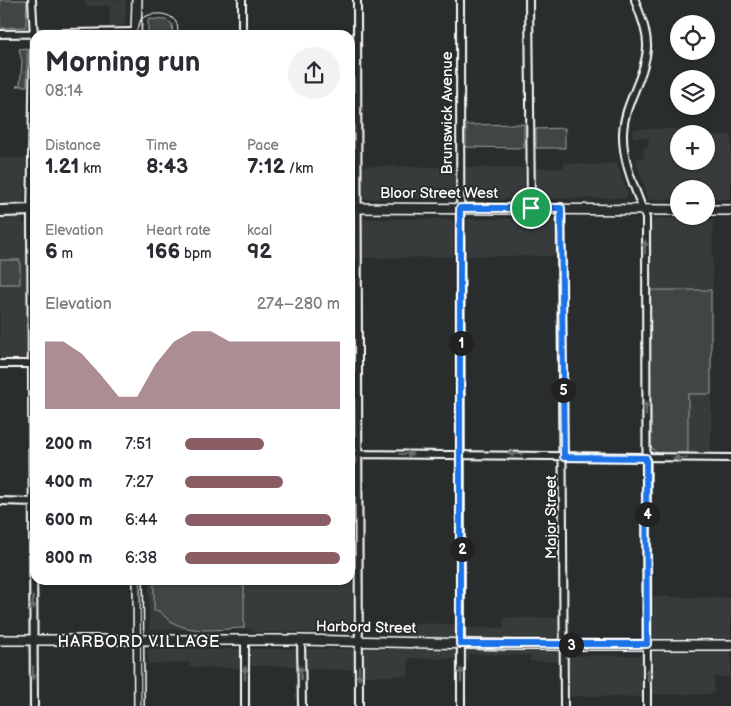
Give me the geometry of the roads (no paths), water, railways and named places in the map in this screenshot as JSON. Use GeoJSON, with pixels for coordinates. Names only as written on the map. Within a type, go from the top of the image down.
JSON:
{"type":"FeatureCollection","features":[{"type":"Feature","properties":{"kind":"main road"},"geometry":{"type":"LineString","coordinates":[[136,30],[137,0]]}},
{"type":"Feature","properties":{"kind":"main road","name":"Bloor Street West"},"geometry":{"type":"LineString","coordinates":[[355,208],[670,210]]}},
{"type":"Feature","properties":{"kind":"main road"},"geometry":{"type":"LineString","coordinates":[[0,211],[30,210]]}},
{"type":"Feature","properties":{"kind":"main road"},"geometry":{"type":"LineString","coordinates":[[715,210],[731,210]]}},
{"type":"Feature","properties":{"kind":"main road"},"geometry":{"type":"LineString","coordinates":[[138,585],[139,706]]}},
{"type":"Feature","properties":{"kind":"main road","name":"Harbord Street"},"geometry":{"type":"LineString","coordinates":[[0,640],[301,640],[460,644],[731,645]]}},
{"type":"Feature","properties":{"kind":"street"},"geometry":{"type":"LineString","coordinates":[[32,0],[34,30]]}},
{"type":"Feature","properties":{"kind":"street"},"geometry":{"type":"LineString","coordinates":[[242,0],[242,30]]}},
{"type":"Feature","properties":{"kind":"street"},"geometry":{"type":"LineString","coordinates":[[355,188],[357,148],[357,0]]}},
{"type":"Feature","properties":{"kind":"street","name":"Brunswick Avenue"},"geometry":{"type":"LineString","coordinates":[[460,0],[461,706]]}},
{"type":"Feature","properties":{"kind":"street"},"geometry":{"type":"LineString","coordinates":[[529,0],[531,208]]}},
{"type":"Feature","properties":{"kind":"street"},"geometry":{"type":"LineString","coordinates":[[635,0],[644,27],[647,48],[645,62],[626,114],[623,145],[625,159],[646,218],[648,706]]}},
{"type":"Feature","properties":{"kind":"street"},"geometry":{"type":"LineString","coordinates":[[0,34],[30,34]]}},
{"type":"Feature","properties":{"kind":"street","name":"Major Street"},"geometry":{"type":"LineString","coordinates":[[561,208],[564,706]]}},
{"type":"Feature","properties":{"kind":"street"},"geometry":{"type":"LineString","coordinates":[[0,364],[30,364]]}},
{"type":"Feature","properties":{"kind":"street"},"geometry":{"type":"LineString","coordinates":[[355,387],[358,454],[359,706]]}},
{"type":"Feature","properties":{"kind":"street"},"geometry":{"type":"LineString","coordinates":[[358,454],[731,458]]}},
{"type":"Feature","properties":{"kind":"street"},"geometry":{"type":"LineString","coordinates":[[0,501],[30,502]]}},
{"type":"Feature","properties":{"kind":"street"},"geometry":{"type":"LineString","coordinates":[[33,585],[34,706]]}},
{"type":"Feature","properties":{"kind":"street"},"geometry":{"type":"LineString","coordinates":[[244,640],[245,706]]}},
{"type":"Feature","properties":{"kind":"street"},"geometry":{"type":"LineString","coordinates":[[301,640],[302,706]]}},
{"type":"Feature","properties":{"kind":"tram line"},"geometry":{"type":"LineString","coordinates":[[137,30],[141,19],[153,14],[166,15],[172,18],[176,22],[178,30]]}},
{"type":"Feature","properties":{"kind":"tram line"},"geometry":{"type":"LineString","coordinates":[[140,585],[141,706]]}},
{"type":"Feature","properties":{"kind":"district","name":"HARBORD VILLAGE"},"geometry":{"type":"Point","coordinates":[139,641]}}]}
